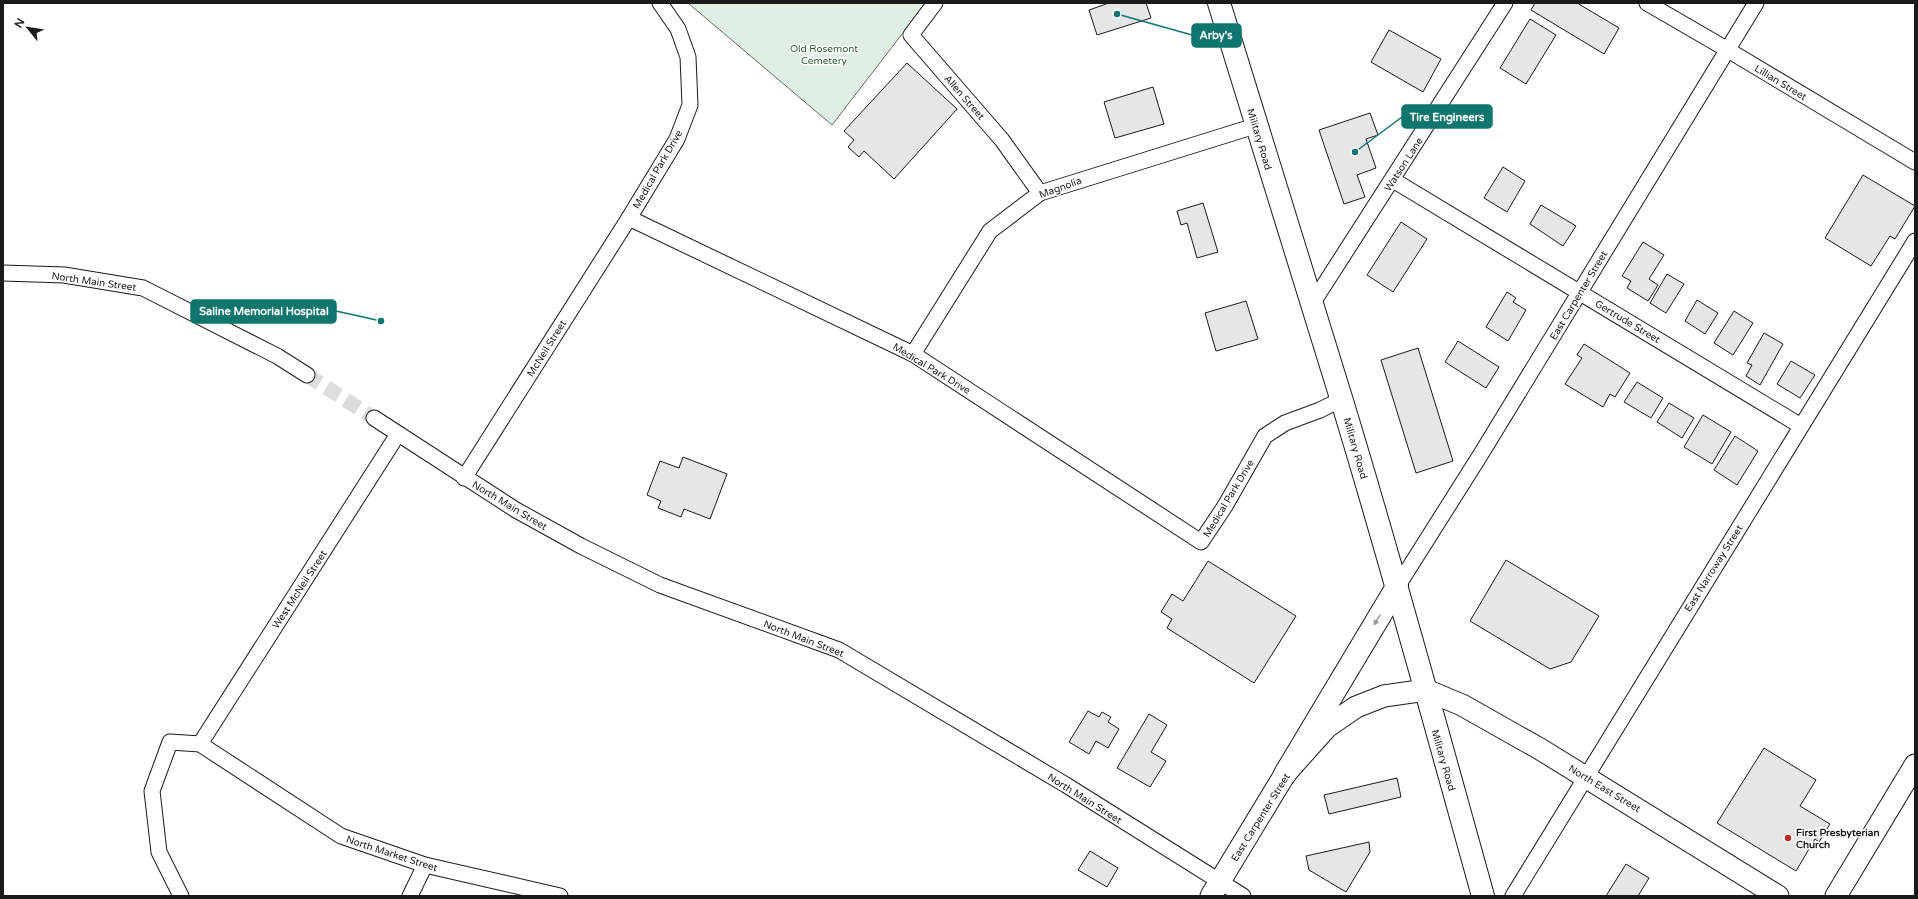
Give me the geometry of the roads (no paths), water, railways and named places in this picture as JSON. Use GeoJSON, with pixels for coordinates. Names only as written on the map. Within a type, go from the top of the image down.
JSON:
{"type":"FeatureCollection","features":[{"type":"Feature","properties":{"kind":"main road","name":"Military Road"},"geometry":{"type":"LineString","coordinates":[[1220,3],[1255,126],[1342,399],[1397,587],[1483,896]]}},
{"type":"Feature","properties":{"kind":"main road"},"geometry":{"type":"LineString","coordinates":[[1285,774],[1397,587]]}},
{"type":"Feature","properties":{"kind":"main road","name":"North East Street"},"geometry":{"type":"LineString","coordinates":[[1426,690],[1462,705],[1586,777],[1778,896]]}},
{"type":"Feature","properties":{"kind":"main road","name":"East Carpenter Street"},"geometry":{"type":"LineString","coordinates":[[1215,889],[1285,774],[1327,727],[1356,708],[1384,696],[1426,690]]}},
{"type":"Feature","properties":{"kind":"main road"},"geometry":{"type":"LineString","coordinates":[[1836,896],[1915,765]]}},
{"type":"Feature","properties":{"kind":"street","name":"Medical Park Drive"},"geometry":{"type":"LineString","coordinates":[[660,3],[678,29],[688,57],[690,105],[677,139],[629,218],[912,354],[1201,542],[1225,506],[1266,436],[1285,423],[1320,410],[1342,399]]}},
{"type":"Feature","properties":{"kind":"street","name":"Allen Street"},"geometry":{"type":"LineString","coordinates":[[935,3],[911,35],[1002,140],[1040,193]]}},
{"type":"Feature","properties":{"kind":"street","name":"Watson Lane"},"geometry":{"type":"LineString","coordinates":[[1312,304],[1393,180],[1505,3]]}},
{"type":"Feature","properties":{"kind":"street","name":"Lillian Street"},"geometry":{"type":"LineString","coordinates":[[1646,3],[1728,50],[1915,162]]}},
{"type":"Feature","properties":{"kind":"street","name":"East Carpenter Street"},"geometry":{"type":"LineString","coordinates":[[1397,587],[1580,292],[1756,3]]}},
{"type":"Feature","properties":{"kind":"street","name":"Magnolia"},"geometry":{"type":"LineString","coordinates":[[912,354],[990,230],[1040,193],[1255,126]]}},
{"type":"Feature","properties":{"kind":"street","name":"Gertrude Street"},"geometry":{"type":"LineString","coordinates":[[1393,180],[1801,426]]}},
{"type":"Feature","properties":{"kind":"street","name":"McNeil Street"},"geometry":{"type":"LineString","coordinates":[[464,478],[629,218]]}},
{"type":"Feature","properties":{"kind":"street","name":"East Narroway Street"},"geometry":{"type":"LineString","coordinates":[[1513,896],[1915,241]]}},
{"type":"Feature","properties":{"kind":"street","name":"North Main Street"},"geometry":{"type":"LineString","coordinates":[[3,273],[64,276],[143,288],[277,356],[307,374]]}},
{"type":"Feature","properties":{"kind":"street","name":"North Main Street"},"geometry":{"type":"LineString","coordinates":[[374,418],[464,478],[516,510],[581,546],[660,585],[839,650],[1066,785],[1215,889],[1243,896]]}},
{"type":"Feature","properties":{"kind":"street","name":"West McNeil Street"},"geometry":{"type":"LineString","coordinates":[[200,744],[398,434]]}},
{"type":"Feature","properties":{"kind":"street"},"geometry":{"type":"LineString","coordinates":[[181,896],[159,852],[152,791],[170,742],[200,744]]}},
{"type":"Feature","properties":{"kind":"street","name":"North Market Street"},"geometry":{"type":"LineString","coordinates":[[200,744],[341,836],[425,865],[560,896]]}},
{"type":"Feature","properties":{"kind":"street"},"geometry":{"type":"LineString","coordinates":[[410,896],[425,865]]}},
{"type":"Feature","properties":{"kind":"tunnel"},"geometry":{"type":"LineString","coordinates":[[307,375],[374,418]]}},
{"type":"Feature","properties":{"kind":"place","name":"Arby's"},"geometry":{"type":"Point","coordinates":[1117,14]}},
{"type":"Feature","properties":{"kind":"place","name":"Tire Engineers"},"geometry":{"type":"Point","coordinates":[1355,152]}},
{"type":"Feature","properties":{"kind":"place","name":"Saline Memorial Hospital"},"geometry":{"type":"Point","coordinates":[381,321]}},
{"type":"Feature","properties":{"kind":"place","name":"First Presbyterian Church"},"geometry":{"type":"Point","coordinates":[1788,838]}},
{"type":"Feature","properties":{"kind":"park label","name":"Old Rosemont Cemetery"},"geometry":{"type":"Point","coordinates":[824,54]}}]}
